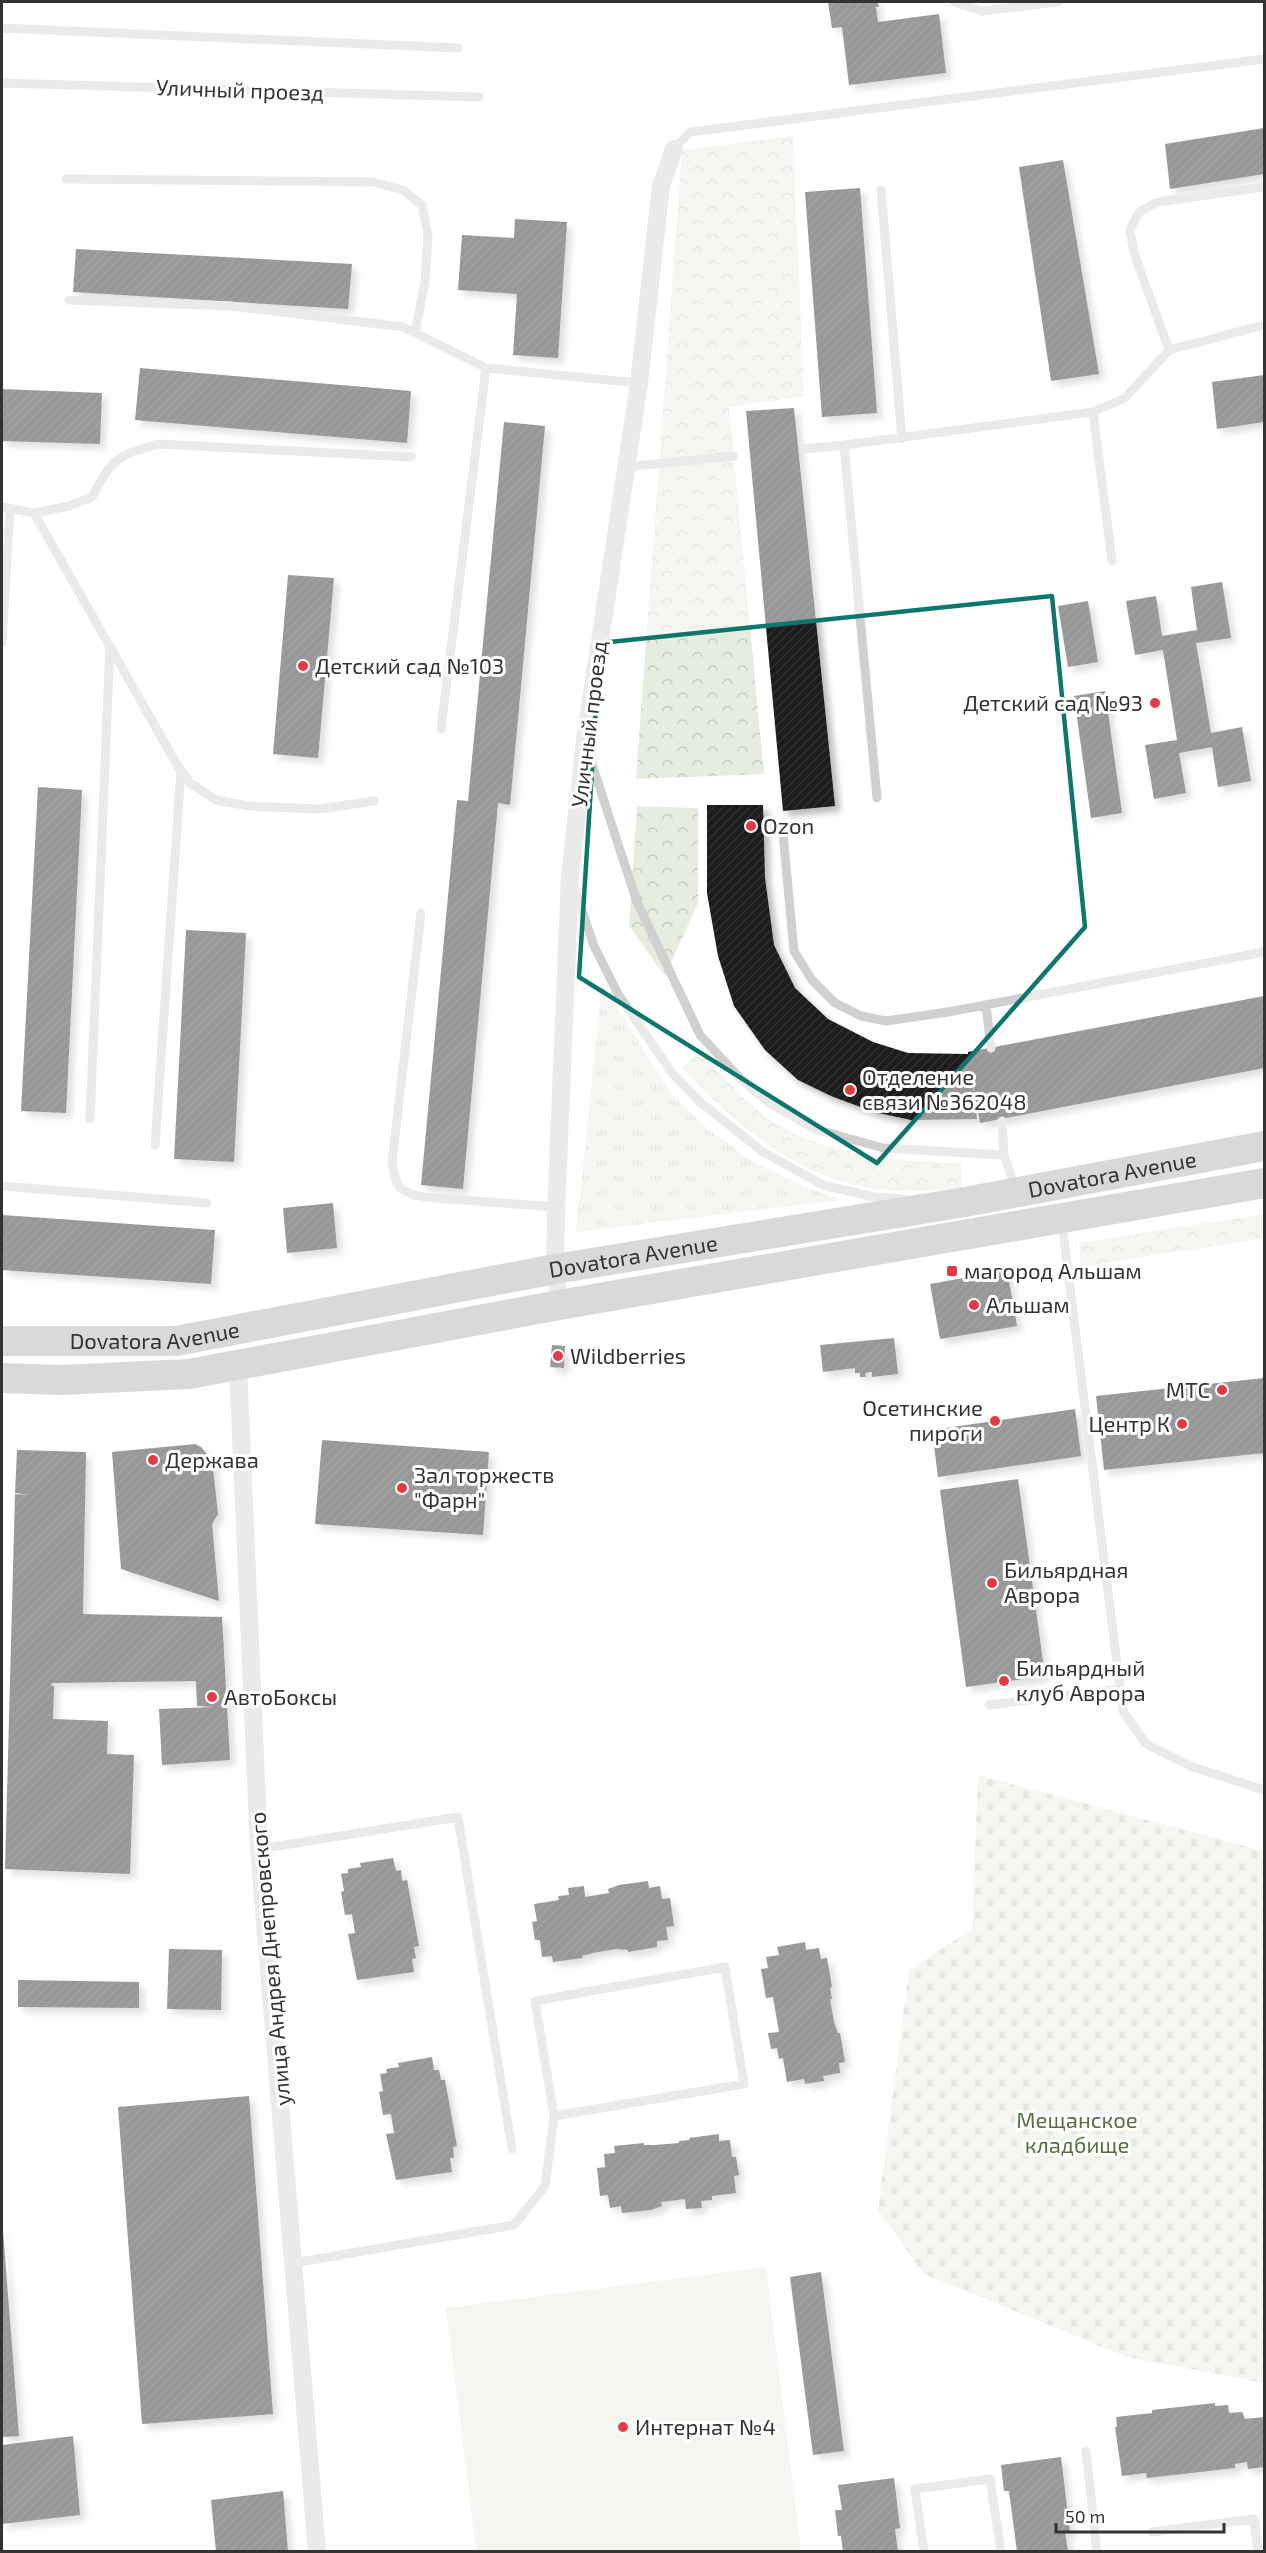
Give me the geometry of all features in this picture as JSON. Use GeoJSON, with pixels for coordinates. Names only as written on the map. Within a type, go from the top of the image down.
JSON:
{"type":"FeatureCollection","features":[{"type":"Feature","properties":{"kind":"main road","name":"Dovatora Avenue"},"geometry":{"type":"LineString","coordinates":[[2,1341],[176,1341],[555,1269],[1017,1193],[1264,1146]]}},
{"type":"Feature","properties":{"kind":"main road","name":"Dovatora Avenue"},"geometry":{"type":"LineString","coordinates":[[2,1378],[61,1380],[189,1374],[559,1305],[1264,1183]]}},
{"type":"Feature","properties":{"kind":"street","name":"Уличный проезд"},"geometry":{"type":"LineString","coordinates":[[559,1305],[555,1269],[556,1207],[570,878],[585,740],[639,383],[661,186],[674,149]]}},
{"type":"Feature","properties":{"kind":"street","name":"улица Андрея Днепровского"},"geometry":{"type":"LineString","coordinates":[[238,1366],[259,1849],[317,2552]]}},
{"type":"Feature","properties":{"kind":"lane"},"geometry":{"type":"LineString","coordinates":[[954,2],[982,11],[1058,2]]}},
{"type":"Feature","properties":{"kind":"lane"},"geometry":{"type":"LineString","coordinates":[[2,28],[458,48]]}},
{"type":"Feature","properties":{"kind":"lane"},"geometry":{"type":"LineString","coordinates":[[674,149],[690,132],[1264,59]]}},
{"type":"Feature","properties":{"kind":"lane","name":"Уличный проезд"},"geometry":{"type":"LineString","coordinates":[[2,83],[479,97]]}},
{"type":"Feature","properties":{"kind":"lane"},"geometry":{"type":"LineString","coordinates":[[66,179],[372,182],[403,190],[422,205],[428,236],[425,282],[415,333]]}},
{"type":"Feature","properties":{"kind":"lane"},"geometry":{"type":"LineString","coordinates":[[1169,350],[1134,253],[1130,230],[1139,212],[1158,202],[1264,187]]}},
{"type":"Feature","properties":{"kind":"lane"},"geometry":{"type":"LineString","coordinates":[[881,190],[902,439]]}},
{"type":"Feature","properties":{"kind":"lane"},"geometry":{"type":"LineString","coordinates":[[69,300],[231,306],[403,327],[486,368],[639,383]]}},
{"type":"Feature","properties":{"kind":"lane"},"geometry":{"type":"LineString","coordinates":[[804,449],[902,439],[1093,412],[1125,398],[1169,350],[1264,325]]}},
{"type":"Feature","properties":{"kind":"lane"},"geometry":{"type":"LineString","coordinates":[[441,729],[486,368]]}},
{"type":"Feature","properties":{"kind":"lane"},"geometry":{"type":"LineString","coordinates":[[1093,412],[1112,561]]}},
{"type":"Feature","properties":{"kind":"lane"},"geometry":{"type":"LineString","coordinates":[[2,642],[5,508],[34,513],[69,506],[92,496],[106,470],[122,454],[158,444],[412,457]]}},
{"type":"Feature","properties":{"kind":"lane"},"geometry":{"type":"LineString","coordinates":[[844,445],[878,798]]}},
{"type":"Feature","properties":{"kind":"lane"},"geometry":{"type":"LineString","coordinates":[[625,467],[734,456]]}},
{"type":"Feature","properties":{"kind":"lane"},"geometry":{"type":"LineString","coordinates":[[34,513],[190,783],[216,800],[249,806],[319,809],[375,801]]}},
{"type":"Feature","properties":{"kind":"lane"},"geometry":{"type":"LineString","coordinates":[[90,1119],[110,646]]}},
{"type":"Feature","properties":{"kind":"lane"},"geometry":{"type":"LineString","coordinates":[[585,740],[637,902],[700,1035],[736,1075],[766,1101],[815,1129],[883,1148],[1004,1155]]}},
{"type":"Feature","properties":{"kind":"lane"},"geometry":{"type":"LineString","coordinates":[[154,1145],[181,770]]}},
{"type":"Feature","properties":{"kind":"lane"},"geometry":{"type":"LineString","coordinates":[[783,834],[794,951],[812,980],[835,1003],[861,1016],[886,1021],[986,1005],[1264,952]]}},
{"type":"Feature","properties":{"kind":"lane"},"geometry":{"type":"LineString","coordinates":[[570,878],[594,946],[618,994],[672,1073],[700,1102],[763,1152],[823,1185],[874,1197],[964,1202]]}},
{"type":"Feature","properties":{"kind":"lane"},"geometry":{"type":"LineString","coordinates":[[421,913],[392,1162],[395,1182],[405,1193],[423,1197],[556,1207]]}},
{"type":"Feature","properties":{"kind":"lane"},"geometry":{"type":"LineString","coordinates":[[986,1005],[991,1048]]}},
{"type":"Feature","properties":{"kind":"lane"},"geometry":{"type":"LineString","coordinates":[[1002,1121],[1004,1155],[1017,1193]]}},
{"type":"Feature","properties":{"kind":"lane"},"geometry":{"type":"LineString","coordinates":[[2,1185],[207,1203]]}},
{"type":"Feature","properties":{"kind":"lane"},"geometry":{"type":"LineString","coordinates":[[1061,1218],[1123,1711],[1146,1744],[1193,1767],[1264,1790]]}},
{"type":"Feature","properties":{"kind":"lane"},"geometry":{"type":"LineString","coordinates":[[989,1705],[1120,1689]]}},
{"type":"Feature","properties":{"kind":"lane"},"geometry":{"type":"LineString","coordinates":[[259,1849],[458,1817],[512,2149]]}},
{"type":"Feature","properties":{"kind":"lane"},"geometry":{"type":"LineString","coordinates":[[294,2263],[514,2225],[545,2186],[554,2116],[535,2001],[725,1967],[744,2084],[554,2116]]}},
{"type":"Feature","properties":{"kind":"lane"},"geometry":{"type":"LineString","coordinates":[[1086,2451],[1097,2552]]}},
{"type":"Feature","properties":{"kind":"lane"},"geometry":{"type":"LineString","coordinates":[[924,2552],[915,2489],[990,2478],[1001,2552]]}},
{"type":"Feature","properties":{"kind":"lane"},"geometry":{"type":"LineString","coordinates":[[1152,2532],[1254,2518],[1258,2552]]}},
{"type":"Feature","properties":{"kind":"highlighted area"},"geometry":{"type":"Polygon","coordinates":[[[1052,596],[1085,927],[877,1163],[579,977],[600,643],[1052,596]]]}},
{"type":"Feature","properties":{"kind":"green space"},"geometry":{"type":"Polygon","coordinates":[[[793,136],[804,396],[729,407],[764,774],[636,779],[682,150],[793,136]]]}},
{"type":"Feature","properties":{"kind":"green space"},"geometry":{"type":"Polygon","coordinates":[[[637,806],[698,808],[698,903],[665,976],[629,926],[637,806]]]}},
{"type":"Feature","properties":{"kind":"green space"},"geometry":{"type":"Polygon","coordinates":[[[602,984],[670,1092],[709,1130],[752,1161],[805,1187],[841,1200],[576,1232],[602,984]]]}},
{"type":"Feature","properties":{"kind":"green space"},"geometry":{"type":"Polygon","coordinates":[[[701,1051],[745,1100],[784,1128],[808,1139],[857,1153],[883,1158],[961,1163],[962,1190],[899,1191],[865,1187],[834,1179],[805,1167],[778,1152],[753,1134],[682,1068],[701,1051]]]}},
{"type":"Feature","properties":{"kind":"green space"},"geometry":{"type":"Polygon","coordinates":[[[1264,1214],[1264,1238],[1081,1267],[1079,1243],[1264,1214]]]}},
{"type":"Feature","properties":{"kind":"green space","name":"Мещанское кладбище"},"geometry":{"type":"Polygon","coordinates":[[[978,1775],[1264,1851],[1264,2383],[1127,2357],[924,2274],[878,2210],[909,1970],[972,1929],[978,1775]]]}},
{"type":"Feature","properties":{"kind":"green space","name":"Интернат №4"},"geometry":{"type":"Polygon","coordinates":[[[766,2267],[801,2551],[476,2551],[446,2308],[766,2267]]]}},
{"type":"Feature","properties":{"kind":"building"},"geometry":{"type":"Polygon","coordinates":[[[828,2],[878,2],[879,7],[876,7],[878,22],[939,14],[946,73],[849,85],[842,27],[832,28],[828,2]]]}},
{"type":"Feature","properties":{"kind":"building"},"geometry":{"type":"Polygon","coordinates":[[[1264,128],[1264,174],[1170,189],[1165,144],[1264,128]]]}},
{"type":"Feature","properties":{"kind":"building"},"geometry":{"type":"Polygon","coordinates":[[[1063,160],[1099,374],[1051,381],[1019,167],[1063,160]]]}},
{"type":"Feature","properties":{"kind":"building"},"geometry":{"type":"Polygon","coordinates":[[[860,188],[877,413],[822,417],[805,192],[860,188]]]}},
{"type":"Feature","properties":{"kind":"building"},"geometry":{"type":"Polygon","coordinates":[[[515,219],[567,222],[558,358],[513,355],[517,294],[458,290],[462,235],[514,238],[515,219]]]}},
{"type":"Feature","properties":{"kind":"building"},"geometry":{"type":"Polygon","coordinates":[[[76,249],[352,264],[348,309],[73,292],[76,249]]]}},
{"type":"Feature","properties":{"kind":"building"},"geometry":{"type":"Polygon","coordinates":[[[140,368],[411,391],[407,443],[135,420],[140,368]]]}},
{"type":"Feature","properties":{"kind":"building"},"geometry":{"type":"Polygon","coordinates":[[[1264,375],[1264,422],[1217,429],[1212,382],[1264,375]]]}},
{"type":"Feature","properties":{"kind":"building"},"geometry":{"type":"Polygon","coordinates":[[[2,389],[102,393],[100,444],[2,441],[2,389]]]}},
{"type":"Feature","properties":{"kind":"building"},"geometry":{"type":"Polygon","coordinates":[[[794,408],[835,806],[783,811],[746,411],[794,408]]]}},
{"type":"Feature","properties":{"kind":"building"},"geometry":{"type":"Polygon","coordinates":[[[504,422],[545,426],[510,805],[498,803],[463,1189],[421,1185],[457,800],[468,801],[504,422]]]}},
{"type":"Feature","properties":{"kind":"building","name":"Детский сад №103"},"geometry":{"type":"Polygon","coordinates":[[[288,575],[334,578],[318,758],[273,754],[288,575]]]}},
{"type":"Feature","properties":{"kind":"building"},"geometry":{"type":"Polygon","coordinates":[[[1222,582],[1231,638],[1196,643],[1211,733],[1242,727],[1251,781],[1218,787],[1212,747],[1179,753],[1186,793],[1154,799],[1145,745],[1177,740],[1163,650],[1135,655],[1126,601],[1156,596],[1162,636],[1197,630],[1191,587],[1222,582]]]}},
{"type":"Feature","properties":{"kind":"building"},"geometry":{"type":"Polygon","coordinates":[[[1088,601],[1098,662],[1068,667],[1058,606],[1088,601]]]}},
{"type":"Feature","properties":{"kind":"building"},"geometry":{"type":"Polygon","coordinates":[[[1105,691],[1122,813],[1091,818],[1074,696],[1105,691]]]}},
{"type":"Feature","properties":{"kind":"building"},"geometry":{"type":"Polygon","coordinates":[[[38,787],[82,790],[66,1113],[21,1111],[38,787]]]}},
{"type":"Feature","properties":{"kind":"building"},"geometry":{"type":"Polygon","coordinates":[[[707,805],[763,805],[765,878],[774,945],[795,988],[828,1019],[873,1042],[908,1053],[968,1054],[968,1052],[1264,996],[1264,1068],[980,1123],[972,1077],[977,1119],[911,1120],[874,1112],[831,1096],[798,1080],[765,1050],[734,1006],[718,956],[707,893],[707,805]]]}},
{"type":"Feature","properties":{"kind":"building"},"geometry":{"type":"Polygon","coordinates":[[[186,930],[246,933],[234,1162],[174,1159],[186,930]]]}},
{"type":"Feature","properties":{"kind":"building"},"geometry":{"type":"Polygon","coordinates":[[[333,1203],[337,1248],[287,1253],[283,1208],[333,1203]]]}},
{"type":"Feature","properties":{"kind":"building"},"geometry":{"type":"Polygon","coordinates":[[[2,1215],[215,1230],[211,1284],[2,1270],[2,1215]]]}},
{"type":"Feature","properties":{"kind":"building","name":"Альшам"},"geometry":{"type":"Polygon","coordinates":[[[1007,1270],[1017,1326],[940,1339],[930,1284],[1007,1270]]]}},
{"type":"Feature","properties":{"kind":"building"},"geometry":{"type":"Polygon","coordinates":[[[894,1338],[898,1374],[872,1377],[872,1372],[865,1373],[866,1377],[860,1377],[860,1373],[855,1373],[855,1368],[823,1372],[820,1345],[894,1338]]]}},
{"type":"Feature","properties":{"kind":"building","name":"Wildberries"},"geometry":{"type":"Polygon","coordinates":[[[552,1345],[565,1346],[564,1368],[550,1367],[552,1345]]]}},
{"type":"Feature","properties":{"kind":"building","name":"Центр К"},"geometry":{"type":"Polygon","coordinates":[[[1264,1378],[1264,1453],[1104,1470],[1096,1396],[1264,1378]]]}},
{"type":"Feature","properties":{"kind":"building"},"geometry":{"type":"Polygon","coordinates":[[[1075,1409],[1081,1456],[938,1477],[932,1430],[1075,1409]]]}},
{"type":"Feature","properties":{"kind":"building","name":"Зал торжеств \"Фарн\""},"geometry":{"type":"Polygon","coordinates":[[[322,1440],[489,1452],[483,1535],[315,1524],[322,1440]]]}},
{"type":"Feature","properties":{"kind":"building"},"geometry":{"type":"Polygon","coordinates":[[[195,1444],[201,1447],[212,1460],[218,1514],[212,1524],[219,1601],[121,1569],[112,1452],[195,1444]]]}},
{"type":"Feature","properties":{"kind":"building"},"geometry":{"type":"Polygon","coordinates":[[[17,1450],[86,1452],[83,1614],[222,1617],[230,1760],[162,1765],[159,1709],[215,1707],[197,1706],[196,1681],[52,1683],[51,1686],[54,1686],[53,1719],[108,1721],[107,1754],[134,1755],[130,1874],[5,1869],[15,1494],[31,1495],[15,1493],[17,1450]]]}},
{"type":"Feature","properties":{"kind":"building","name":"Бильярдная Аврора"},"geometry":{"type":"Polygon","coordinates":[[[1018,1479],[1045,1676],[966,1687],[940,1490],[1018,1479]]]}},
{"type":"Feature","properties":{"kind":"building"},"geometry":{"type":"Polygon","coordinates":[[[393,1858],[396,1871],[401,1870],[402,1881],[407,1880],[419,1946],[414,1947],[416,1958],[412,1959],[414,1972],[357,1980],[348,1934],[355,1933],[352,1914],[345,1915],[341,1874],[348,1873],[348,1869],[361,1867],[360,1863],[393,1858]]]}},
{"type":"Feature","properties":{"kind":"building"},"geometry":{"type":"Polygon","coordinates":[[[648,1881],[649,1888],[660,1886],[662,1899],[670,1898],[674,1926],[666,1927],[668,1940],[657,1941],[657,1947],[628,1952],[628,1950],[616,1949],[582,1956],[583,1958],[553,1962],[552,1956],[542,1957],[540,1940],[535,1940],[532,1922],[537,1921],[534,1904],[559,1900],[558,1896],[569,1895],[568,1888],[584,1886],[585,1897],[609,1893],[608,1889],[619,1885],[648,1881]]]}},
{"type":"Feature","properties":{"kind":"building"},"geometry":{"type":"Polygon","coordinates":[[[805,1942],[806,1950],[819,1948],[821,1959],[827,1958],[832,1987],[830,1988],[832,1999],[830,1999],[834,2022],[840,2033],[845,2062],[839,2063],[840,2073],[823,2076],[824,2081],[805,2084],[804,2079],[787,2082],[783,2058],[779,2059],[777,2048],[771,2049],[768,2033],[779,2032],[773,1997],[766,1998],[761,1969],[768,1968],[766,1957],[779,1955],[777,1947],[805,1942]]]}},
{"type":"Feature","properties":{"kind":"building"},"geometry":{"type":"Polygon","coordinates":[[[169,1949],[222,1950],[221,2010],[167,2009],[169,1949]]]}},
{"type":"Feature","properties":{"kind":"building"},"geometry":{"type":"Polygon","coordinates":[[[18,1980],[139,1982],[139,2008],[18,2007],[18,1980]]]}},
{"type":"Feature","properties":{"kind":"building"},"geometry":{"type":"Polygon","coordinates":[[[432,2057],[434,2070],[439,2070],[441,2080],[445,2080],[457,2146],[453,2147],[454,2158],[450,2158],[452,2172],[396,2180],[386,2134],[394,2133],[391,2114],[383,2115],[379,2092],[383,2091],[380,2074],[387,2073],[386,2069],[399,2067],[398,2063],[432,2057]]]}},
{"type":"Feature","properties":{"kind":"building"},"geometry":{"type":"Polygon","coordinates":[[[249,2096],[273,2414],[142,2424],[118,2107],[249,2096]]]}},
{"type":"Feature","properties":{"kind":"building"},"geometry":{"type":"Polygon","coordinates":[[[719,2134],[719,2141],[730,2140],[732,2157],[736,2157],[739,2175],[734,2176],[736,2193],[712,2196],[712,2200],[701,2201],[702,2208],[686,2209],[685,2199],[661,2202],[662,2206],[651,2210],[622,2213],[621,2206],[610,2208],[608,2195],[600,2196],[597,2168],[605,2167],[604,2154],[615,2153],[614,2146],[679,2143],[679,2141],[690,2140],[689,2138],[719,2134]]]}},
{"type":"Feature","properties":{"kind":"building"},"geometry":{"type":"Polygon","coordinates":[[[2,2218],[19,2436],[2,2437],[2,2218]]]}},
{"type":"Feature","properties":{"kind":"building"},"geometry":{"type":"Polygon","coordinates":[[[821,2272],[844,2451],[813,2455],[790,2277],[821,2272]]]}},
{"type":"Feature","properties":{"kind":"building"},"geometry":{"type":"Polygon","coordinates":[[[1215,2403],[1215,2406],[1228,2405],[1229,2413],[1242,2412],[1245,2419],[1264,2417],[1264,2467],[1248,2469],[1247,2462],[1235,2464],[1235,2468],[1147,2478],[1146,2473],[1122,2476],[1115,2427],[1117,2427],[1116,2417],[1152,2413],[1152,2410],[1215,2403]]]}},
{"type":"Feature","properties":{"kind":"building"},"geometry":{"type":"Polygon","coordinates":[[[73,2436],[80,2515],[2,2524],[2,2445],[73,2436]]]}},
{"type":"Feature","properties":{"kind":"building"},"geometry":{"type":"Polygon","coordinates":[[[1061,2457],[1070,2532],[1065,2532],[1068,2552],[1017,2552],[1009,2491],[1004,2491],[1001,2465],[1061,2457]]]}},
{"type":"Feature","properties":{"kind":"building"},"geometry":{"type":"Polygon","coordinates":[[[894,2478],[900,2528],[895,2529],[898,2552],[843,2552],[841,2536],[838,2536],[835,2510],[842,2510],[838,2485],[894,2478]]]}},
{"type":"Feature","properties":{"kind":"building"},"geometry":{"type":"Polygon","coordinates":[[[283,2491],[288,2552],[216,2552],[211,2500],[283,2491]]]}},
{"type":"Feature","properties":{"kind":"place","name":"Детский сад №103"},"geometry":{"type":"Point","coordinates":[303,666]}},
{"type":"Feature","properties":{"kind":"place","name":"Детский сад №93"},"geometry":{"type":"Point","coordinates":[1155,703]}},
{"type":"Feature","properties":{"kind":"place","name":"Ozon"},"geometry":{"type":"Point","coordinates":[751,826]}},
{"type":"Feature","properties":{"kind":"place","name":"Отделение связи №362048"},"geometry":{"type":"Point","coordinates":[850,1090]}},
{"type":"Feature","properties":{"kind":"place","name":"магород Альшам"},"geometry":{"type":"Point","coordinates":[952,1271]}},
{"type":"Feature","properties":{"kind":"place","name":"Альшам"},"geometry":{"type":"Point","coordinates":[974,1305]}},
{"type":"Feature","properties":{"kind":"place","name":"Wildberries"},"geometry":{"type":"Point","coordinates":[558,1356]}},
{"type":"Feature","properties":{"kind":"place","name":"МТС"},"geometry":{"type":"Point","coordinates":[1222,1390]}},
{"type":"Feature","properties":{"kind":"place","name":"Осетинские пироги"},"geometry":{"type":"Point","coordinates":[995,1421]}},
{"type":"Feature","properties":{"kind":"place","name":"Центр К"},"geometry":{"type":"Point","coordinates":[1182,1424]}},
{"type":"Feature","properties":{"kind":"place","name":"Держава"},"geometry":{"type":"Point","coordinates":[153,1460]}},
{"type":"Feature","properties":{"kind":"place","name":"Зал торжеств \"Фарн\""},"geometry":{"type":"Point","coordinates":[402,1488]}},
{"type":"Feature","properties":{"kind":"place","name":"Бильярдная Аврора"},"geometry":{"type":"Point","coordinates":[992,1583]}},
{"type":"Feature","properties":{"kind":"place","name":"Бильярдный клуб Аврора"},"geometry":{"type":"Point","coordinates":[1004,1681]}},
{"type":"Feature","properties":{"kind":"place","name":"АвтоБоксы"},"geometry":{"type":"Point","coordinates":[212,1697]}},
{"type":"Feature","properties":{"kind":"place","name":"Интернат №4"},"geometry":{"type":"Point","coordinates":[623,2427]}}]}
